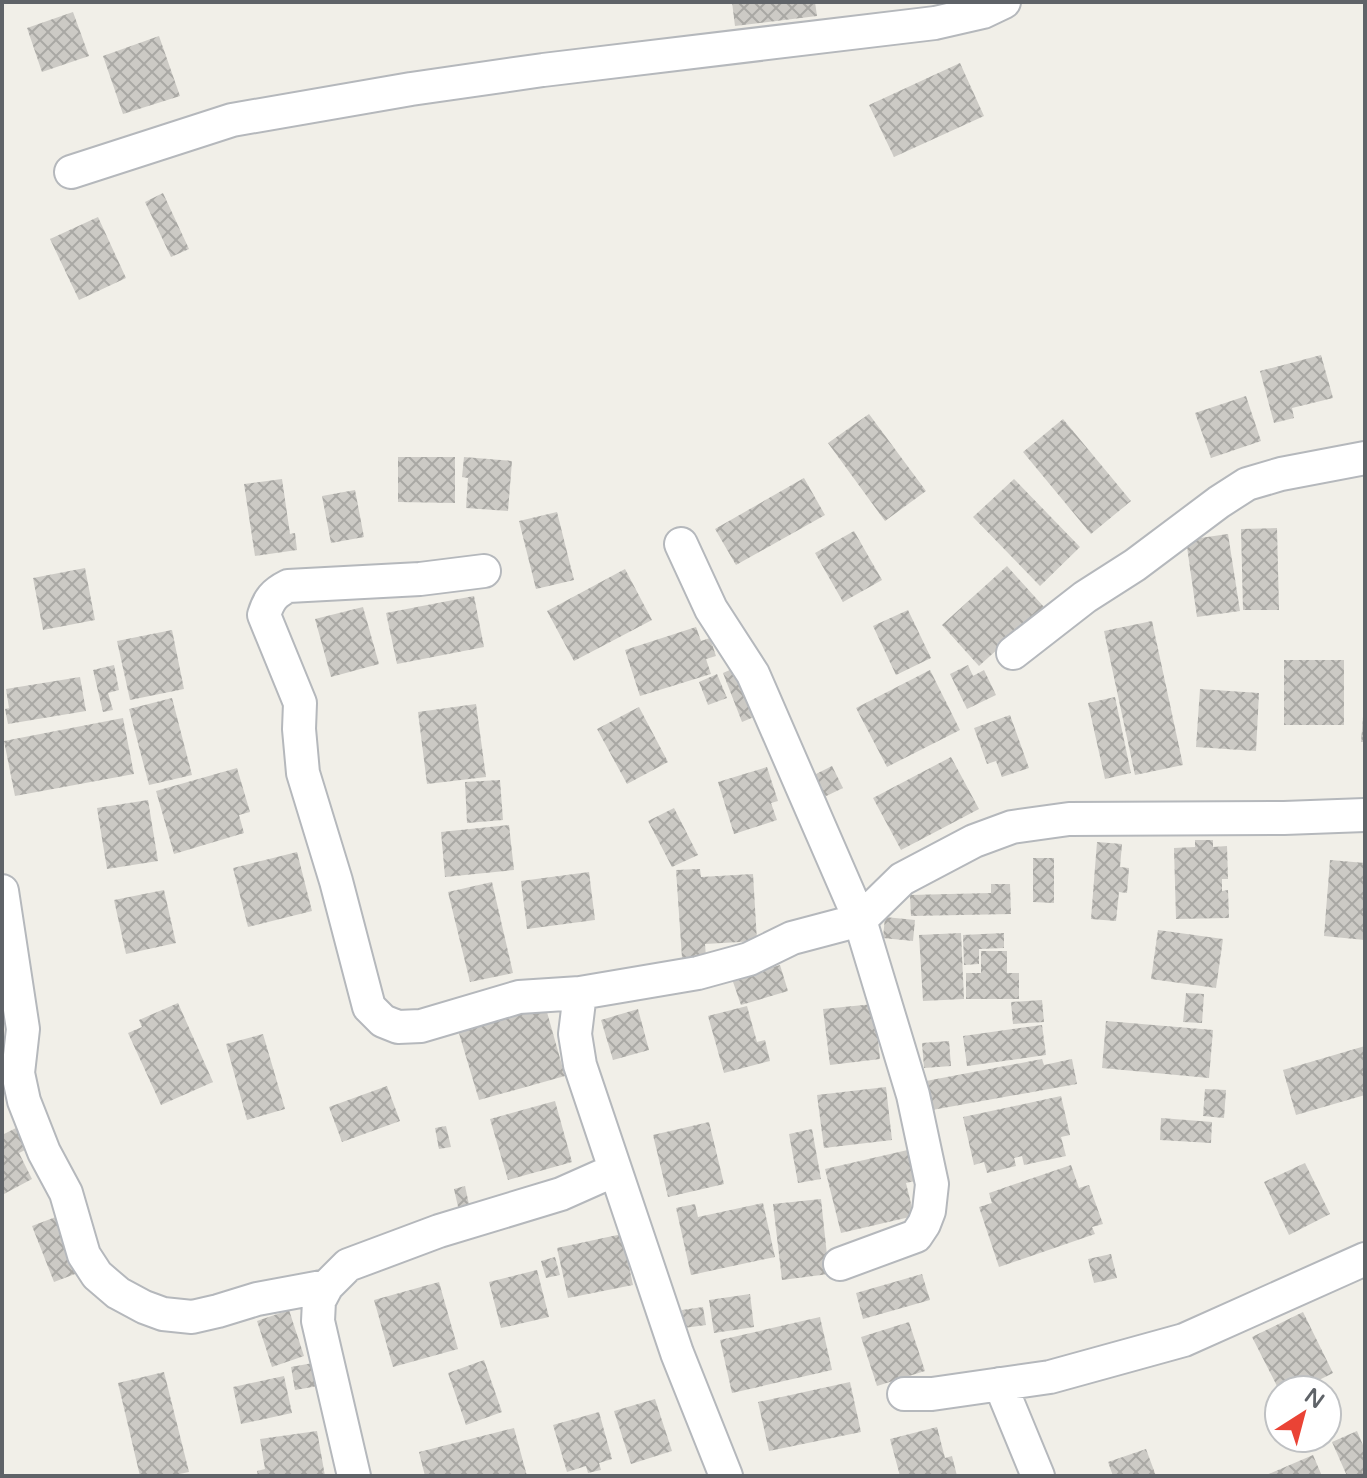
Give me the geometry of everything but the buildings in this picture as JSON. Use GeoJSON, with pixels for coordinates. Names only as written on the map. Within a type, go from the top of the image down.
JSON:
{"type":"FeatureCollection","features":[{"type":"Feature","properties":{"kind":"street"},"geometry":{"type":"LineString","coordinates":[[71,172],[232,120],[543,70],[935,23],[983,12],[1004,2]]}},
{"type":"Feature","properties":{"kind":"street"},"geometry":{"type":"LineString","coordinates":[[1013,653],[1085,597],[1247,484],[1281,474],[1365,458]]}},
{"type":"Feature","properties":{"kind":"street"},"geometry":{"type":"LineString","coordinates":[[681,544],[711,609],[753,674],[860,920],[913,1095],[932,1184],[924,1224],[916,1236],[840,1264]]}},
{"type":"Feature","properties":{"kind":"street"},"geometry":{"type":"LineString","coordinates":[[484,571],[420,579],[288,586],[269,600],[264,615],[300,703],[303,773],[336,881],[369,1007],[383,1021],[398,1027],[421,1026],[519,997],[580,993],[698,973],[749,959],[792,938],[860,920],[902,879],[974,841],[1012,827],[1069,819],[1365,815]]}},
{"type":"Feature","properties":{"kind":"street"},"geometry":{"type":"LineString","coordinates":[[2,891],[23,1029],[18,1073],[24,1101],[44,1152],[66,1193],[84,1255],[97,1275],[118,1293],[144,1307],[163,1314],[192,1317],[257,1299],[327,1286]]}},
{"type":"Feature","properties":{"kind":"street"},"geometry":{"type":"LineString","coordinates":[[580,993],[575,1034],[580,1065],[677,1353],[726,1476]]}},
{"type":"Feature","properties":{"kind":"street"},"geometry":{"type":"LineString","coordinates":[[354,1476],[318,1321],[319,1301],[327,1286],[348,1265],[439,1231],[561,1194],[615,1170]]}},
{"type":"Feature","properties":{"kind":"street"},"geometry":{"type":"LineString","coordinates":[[904,1394],[932,1394],[1050,1377],[1184,1340],[1365,1259]]}},
{"type":"Feature","properties":{"kind":"street"},"geometry":{"type":"LineString","coordinates":[[1000,1384],[1038,1476]]}}]}
